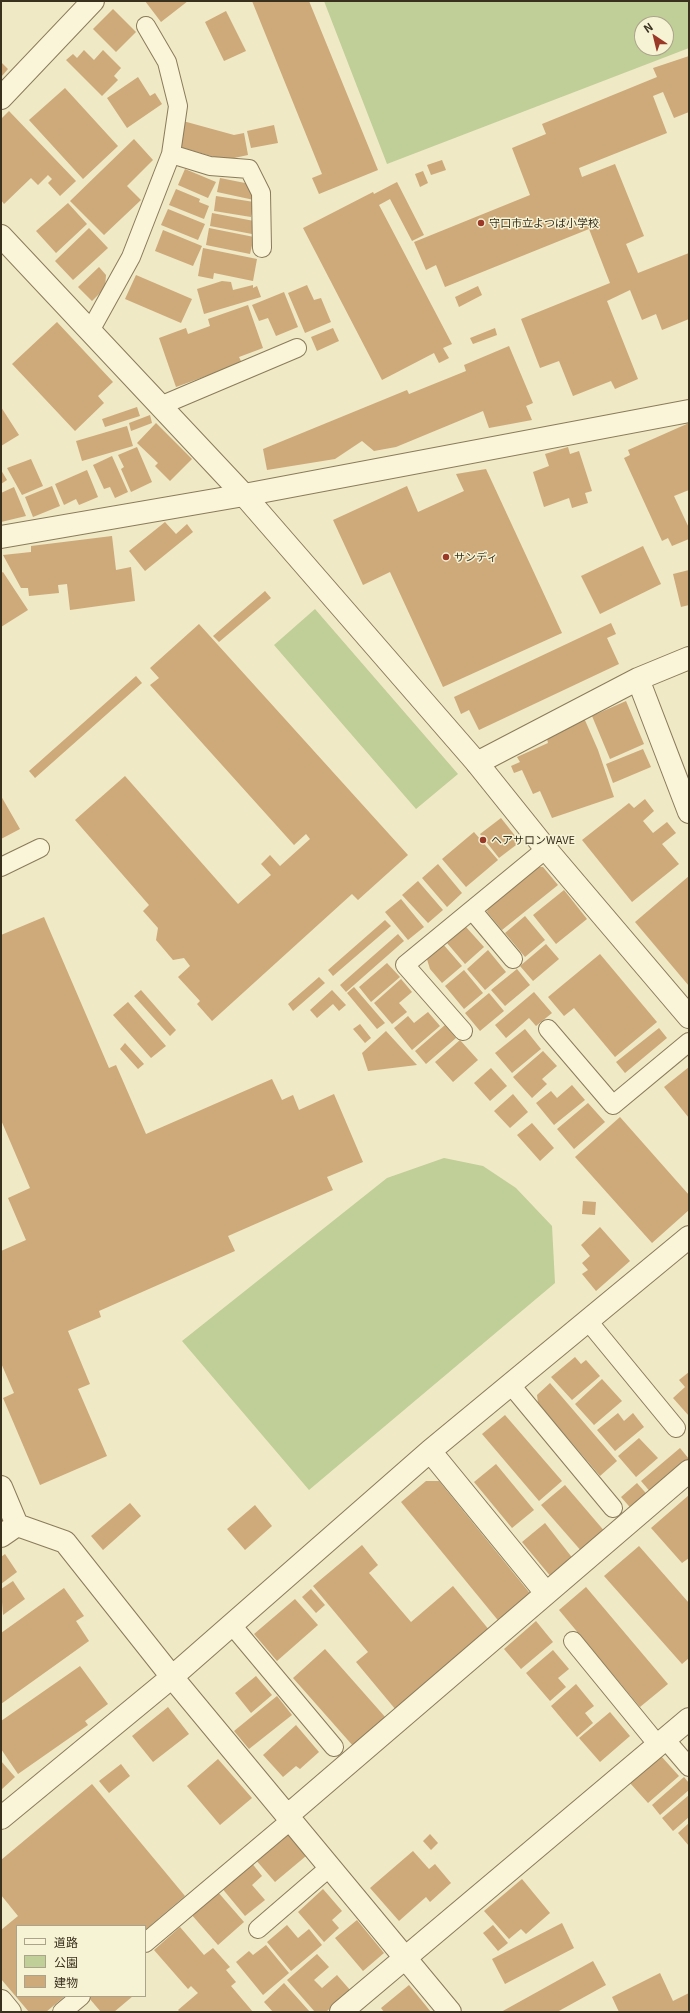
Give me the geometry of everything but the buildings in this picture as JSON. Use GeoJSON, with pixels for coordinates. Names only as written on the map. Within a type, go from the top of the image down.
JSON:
{"type":"FeatureCollection","features":[{"type":"Feature","properties":{"kind":"street"},"geometry":{"type":"LineString","coordinates":[[1,98],[93,1]]}},
{"type":"Feature","properties":{"kind":"street"},"geometry":{"type":"LineString","coordinates":[[1,236],[244,495],[477,763],[546,849],[689,1017]]}},
{"type":"Feature","properties":{"kind":"street"},"geometry":{"type":"LineString","coordinates":[[1,538],[244,495],[689,411]]}},
{"type":"Feature","properties":{"kind":"street"},"geometry":{"type":"LineString","coordinates":[[477,763],[638,679],[689,658]]}},
{"type":"Feature","properties":{"kind":"street"},"geometry":{"type":"LineString","coordinates":[[638,679],[689,812]]}},
{"type":"Feature","properties":{"kind":"street"},"geometry":{"type":"LineString","coordinates":[[1,1818],[172,1677],[430,1451],[689,1238]]}},
{"type":"Feature","properties":{"kind":"street"},"geometry":{"type":"LineString","coordinates":[[430,1451],[546,1593]]}},
{"type":"Feature","properties":{"kind":"street"},"geometry":{"type":"LineString","coordinates":[[289,1818],[546,1593],[689,1471]]}},
{"type":"Feature","properties":{"kind":"street"},"geometry":{"type":"LineString","coordinates":[[1,1487],[9,1530],[65,1542],[172,1677],[450,2012]]}},
{"type":"Feature","properties":{"kind":"street"},"geometry":{"type":"LineString","coordinates":[[341,2012],[404,1957],[689,1719]]}},
{"type":"Feature","properties":{"kind":"street"},"geometry":{"type":"LineString","coordinates":[[1,2001],[10,2012]]}},
{"type":"Feature","properties":{"kind":"lane"},"geometry":{"type":"LineString","coordinates":[[90,331],[131,257],[171,154],[178,106],[167,62],[146,26]]}},
{"type":"Feature","properties":{"kind":"lane"},"geometry":{"type":"LineString","coordinates":[[171,154],[210,166],[248,169],[261,193],[262,248]]}},
{"type":"Feature","properties":{"kind":"lane"},"geometry":{"type":"LineString","coordinates":[[160,406],[297,348]]}},
{"type":"Feature","properties":{"kind":"lane"},"geometry":{"type":"LineString","coordinates":[[1,867],[40,848]]}},
{"type":"Feature","properties":{"kind":"lane"},"geometry":{"type":"LineString","coordinates":[[463,1032],[405,965],[546,849]]}},
{"type":"Feature","properties":{"kind":"lane"},"geometry":{"type":"LineString","coordinates":[[472,910],[513,959]]}},
{"type":"Feature","properties":{"kind":"lane"},"geometry":{"type":"LineString","coordinates":[[548,1029],[613,1105],[689,1042]]}},
{"type":"Feature","properties":{"kind":"lane"},"geometry":{"type":"LineString","coordinates":[[588,1321],[676,1428]]}},
{"type":"Feature","properties":{"kind":"lane"},"geometry":{"type":"LineString","coordinates":[[510,1384],[613,1508]]}},
{"type":"Feature","properties":{"kind":"lane"},"geometry":{"type":"LineString","coordinates":[[231,1624],[334,1747]]}},
{"type":"Feature","properties":{"kind":"lane"},"geometry":{"type":"LineString","coordinates":[[573,1641],[662,1742],[689,1767]]}},
{"type":"Feature","properties":{"kind":"lane"},"geometry":{"type":"LineString","coordinates":[[146,1942],[289,1818]]}},
{"type":"Feature","properties":{"kind":"lane"},"geometry":{"type":"LineString","coordinates":[[258,1929],[330,1867]]}},
{"type":"Feature","properties":{"kind":"lane"},"geometry":{"type":"LineString","coordinates":[[62,2012],[80,1997]]}},
{"type":"Feature","properties":{"kind":"green space"},"geometry":{"type":"Polygon","coordinates":[[[324,1],[689,1],[689,48],[674,54],[674,16],[634,16],[634,56],[668,56],[387,164],[324,1]]]}},
{"type":"Feature","properties":{"kind":"green space"},"geometry":{"type":"Polygon","coordinates":[[[315,609],[458,774],[416,809],[274,645],[315,609]]]}},
{"type":"Feature","properties":{"kind":"green space"},"geometry":{"type":"Polygon","coordinates":[[[444,1158],[483,1166],[516,1188],[552,1226],[555,1283],[309,1490],[182,1341],[387,1178],[444,1158]]]}},
{"type":"Feature","properties":{"kind":"place","name":"守口市立よつば小学校"},"geometry":{"type":"Point","coordinates":[481,223]}},
{"type":"Feature","properties":{"kind":"place","name":"サンディ"},"geometry":{"type":"Point","coordinates":[446,557]}},
{"type":"Feature","properties":{"kind":"place","name":"ヘアサロンWAVE"},"geometry":{"type":"Point","coordinates":[483,840]}}]}
